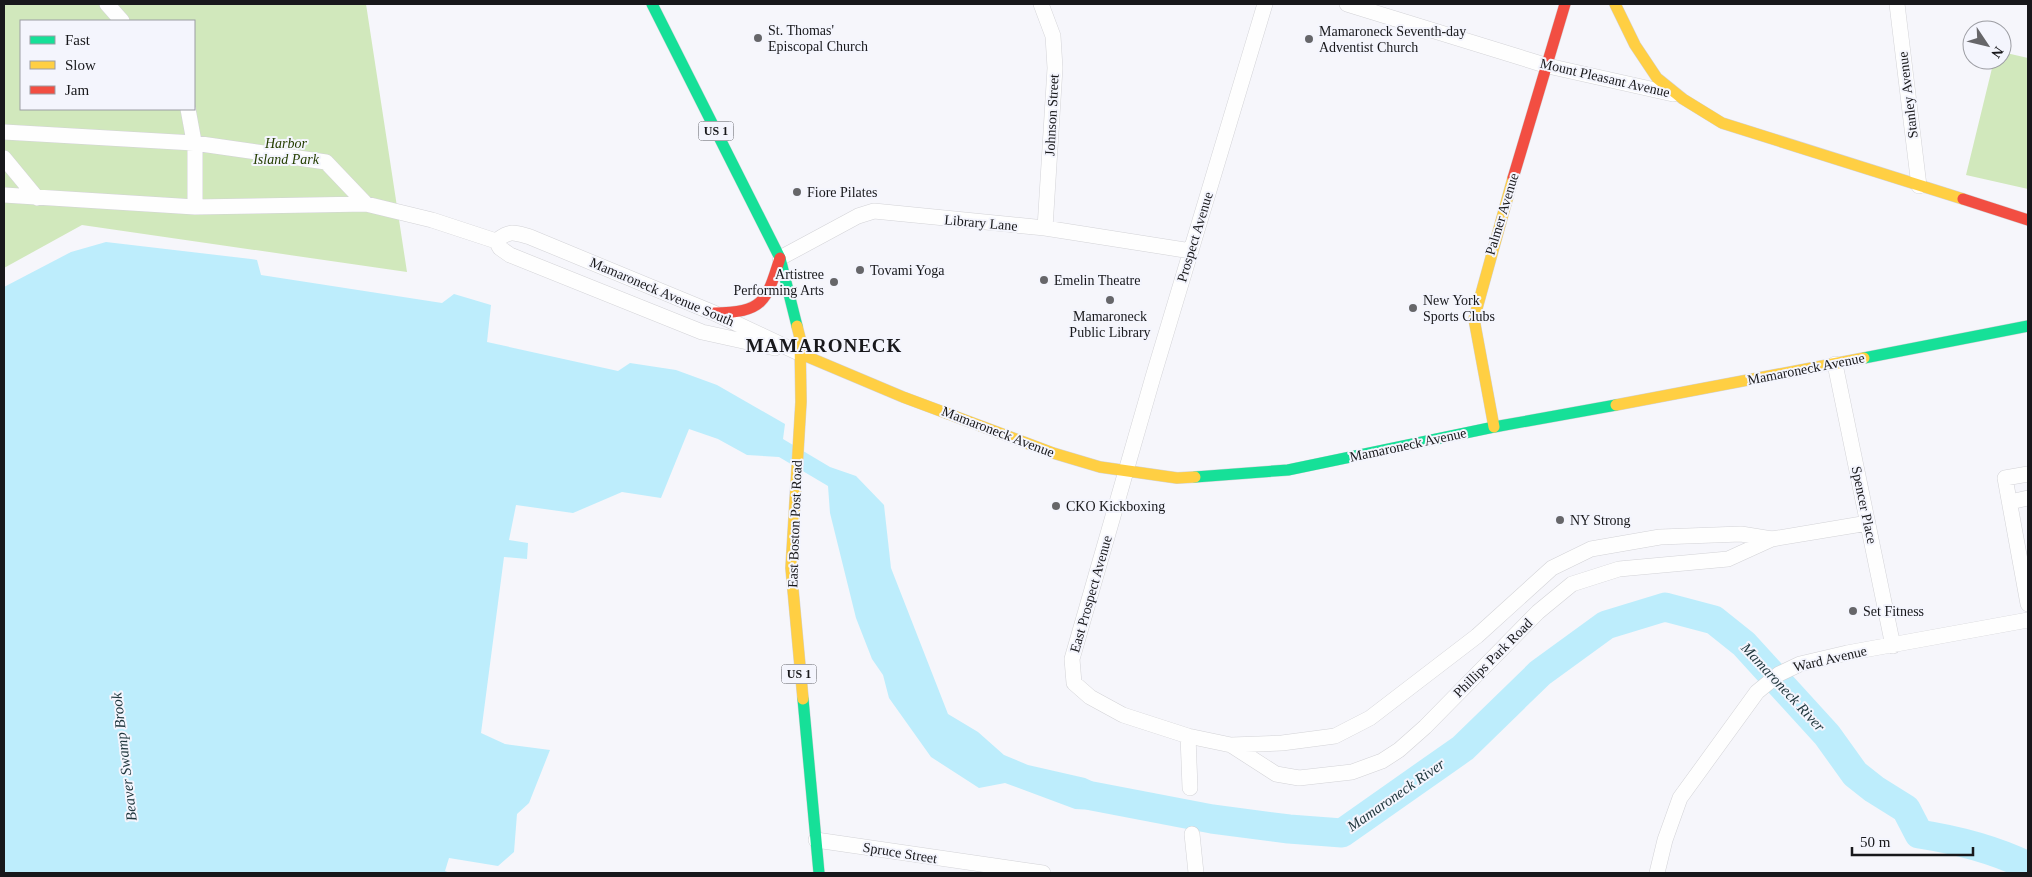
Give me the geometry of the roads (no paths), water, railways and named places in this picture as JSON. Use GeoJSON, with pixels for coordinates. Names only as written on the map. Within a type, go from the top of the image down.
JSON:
{"type":"FeatureCollection","features":[{"type":"Feature","properties":{"kind":"main road","name":"US 1"},"geometry":{"type":"LineString","coordinates":[[652,4],[780,258],[800,338],[801,354]]}},
{"type":"Feature","properties":{"kind":"main road","name":"Palmer Avenue"},"geometry":{"type":"LineString","coordinates":[[1494,427],[1474,319],[1494,240],[1548,66],[1564,4]]}},
{"type":"Feature","properties":{"kind":"main road"},"geometry":{"type":"LineString","coordinates":[[1615,4],[1631,38],[1651,71],[1678,95]]}},
{"type":"Feature","properties":{"kind":"main road","name":"Mount Pleasant Avenue"},"geometry":{"type":"LineString","coordinates":[[1678,95],[1722,123],[2028,220]]}},
{"type":"Feature","properties":{"kind":"main road"},"geometry":{"type":"LineString","coordinates":[[714,313],[750,310],[769,294],[780,258]]}},
{"type":"Feature","properties":{"kind":"main road","name":"Mamaroneck Avenue"},"geometry":{"type":"LineString","coordinates":[[801,354],[903,397],[969,420],[1053,453],[1100,467],[1177,478],[1288,470],[1494,427],[2028,326]]}},
{"type":"Feature","properties":{"kind":"main road","name":"East Boston Post Road"},"geometry":{"type":"LineString","coordinates":[[801,354],[799,429],[790,568],[819,873]]}},
{"type":"Feature","properties":{"kind":"street"},"geometry":{"type":"LineString","coordinates":[[107,4],[121,20]]}},
{"type":"Feature","properties":{"kind":"street","name":"Johnson Street"},"geometry":{"type":"LineString","coordinates":[[1040,4],[1053,36],[1055,68],[1045,228]]}},
{"type":"Feature","properties":{"kind":"street","name":"Prospect Avenue"},"geometry":{"type":"LineString","coordinates":[[1127,470],[1265,4]]}},
{"type":"Feature","properties":{"kind":"street","name":"Mount Pleasant Avenue"},"geometry":{"type":"LineString","coordinates":[[1347,4],[1548,66],[1678,95]]}},
{"type":"Feature","properties":{"kind":"street","name":"Stanley Avenue"},"geometry":{"type":"LineString","coordinates":[[1897,4],[1918,186]]}},
{"type":"Feature","properties":{"kind":"street"},"geometry":{"type":"LineString","coordinates":[[188,110],[194,143],[195,207]]}},
{"type":"Feature","properties":{"kind":"street"},"geometry":{"type":"LineString","coordinates":[[4,132],[194,143],[326,162],[366,204]]}},
{"type":"Feature","properties":{"kind":"street"},"geometry":{"type":"LineString","coordinates":[[4,158],[37,198]]}},
{"type":"Feature","properties":{"kind":"street"},"geometry":{"type":"LineString","coordinates":[[4,196],[195,207],[366,204],[432,220],[496,241]]}},
{"type":"Feature","properties":{"kind":"street","name":"Library Lane"},"geometry":{"type":"LineString","coordinates":[[780,258],[858,216],[874,212],[1045,228],[1191,251]]}},
{"type":"Feature","properties":{"kind":"street","name":"Mamaroneck Avenue South"},"geometry":{"type":"LineString","coordinates":[[515,232],[530,237],[714,313],[801,354],[702,332],[510,255],[500,248],[496,241],[506,233],[515,232]]}},
{"type":"Feature","properties":{"kind":"street","name":"Spencer Place"},"geometry":{"type":"LineString","coordinates":[[1835,364],[1893,646]]}},
{"type":"Feature","properties":{"kind":"street","name":"East Prospect Avenue"},"geometry":{"type":"LineString","coordinates":[[1127,470],[1072,659],[1074,683],[1090,697],[1123,715],[1188,736]]}},
{"type":"Feature","properties":{"kind":"street"},"geometry":{"type":"LineString","coordinates":[[2028,474],[2005,478],[2028,604]]}},
{"type":"Feature","properties":{"kind":"street"},"geometry":{"type":"LineString","coordinates":[[2010,502],[2028,498]]}},
{"type":"Feature","properties":{"kind":"street","name":"Phillips Park Road"},"geometry":{"type":"LineString","coordinates":[[1231,745],[1276,774],[1298,778],[1352,772],[1382,761],[1399,750],[1425,727],[1538,612],[1572,584],[1619,569],[1728,559],[1772,539],[1868,523]]}},
{"type":"Feature","properties":{"kind":"street","name":"Phillips Park Road"},"geometry":{"type":"LineString","coordinates":[[1188,736],[1231,745],[1282,743],[1335,736],[1370,718],[1477,636],[1552,568],[1591,548],[1660,538],[1741,534],[1772,539]]}},
{"type":"Feature","properties":{"kind":"street","name":"Ward Avenue"},"geometry":{"type":"LineString","coordinates":[[1657,873],[1664,840],[1680,798],[1757,692],[1779,674],[1790,668],[1847,653],[2028,620]]}},
{"type":"Feature","properties":{"kind":"street"},"geometry":{"type":"LineString","coordinates":[[1188,736],[1190,788]]}},
{"type":"Feature","properties":{"kind":"street"},"geometry":{"type":"LineString","coordinates":[[1192,834],[1196,873]]}},
{"type":"Feature","properties":{"kind":"street","name":"Spruce Street"},"geometry":{"type":"LineString","coordinates":[[816,840],[1043,873]]}},
{"type":"Feature","properties":{"kind":"water","name":"Beaver Swamp Brook"},"geometry":{"type":"Polygon","coordinates":[[[106,242],[257,260],[261,275],[442,303],[454,294],[491,305],[487,342],[618,371],[630,363],[676,370],[717,385],[785,424],[783,439],[830,467],[856,476],[884,505],[891,568],[948,714],[978,732],[1004,755],[1028,765],[1085,778],[1127,797],[1132,812],[1075,809],[1005,783],[979,788],[931,757],[889,698],[883,675],[872,659],[856,618],[830,513],[828,486],[779,457],[747,455],[718,439],[689,429],[661,498],[622,492],[573,513],[516,505],[509,540],[528,543],[527,559],[504,557],[481,733],[505,744],[550,750],[529,803],[517,814],[514,852],[498,866],[449,858],[445,871],[450,873],[4,873],[4,287],[71,252],[106,242]]]}},
{"type":"Feature","properties":{"kind":"waterway","name":"Mamaroneck River"},"geometry":{"type":"LineString","coordinates":[[1092,796],[1212,819],[1289,829],[1342,833],[1463,748],[1540,673],[1606,625],[1665,607],[1714,620],[1744,644],[1827,735],[1855,774],[1874,789],[1906,809],[1919,834],[1975,846],[2028,866]]}},
{"type":"Feature","properties":{"kind":"place","name":"St. Thomas' Episcopal Church"},"geometry":{"type":"Point","coordinates":[758,38]}},
{"type":"Feature","properties":{"kind":"place","name":"Mamaroneck Seventh-day Adventist Church"},"geometry":{"type":"Point","coordinates":[1309,39]}},
{"type":"Feature","properties":{"kind":"place","name":"Fiore Pilates"},"geometry":{"type":"Point","coordinates":[797,192]}},
{"type":"Feature","properties":{"kind":"place","name":"Tovami Yoga"},"geometry":{"type":"Point","coordinates":[860,270]}},
{"type":"Feature","properties":{"kind":"place","name":"Emelin Theatre"},"geometry":{"type":"Point","coordinates":[1044,280]}},
{"type":"Feature","properties":{"kind":"place","name":"Artistree Performing Arts"},"geometry":{"type":"Point","coordinates":[834,282]}},
{"type":"Feature","properties":{"kind":"place","name":"Mamaroneck Public Library"},"geometry":{"type":"Point","coordinates":[1110,300]}},
{"type":"Feature","properties":{"kind":"place","name":"New York Sports Clubs"},"geometry":{"type":"Point","coordinates":[1413,308]}},
{"type":"Feature","properties":{"kind":"place","name":"CKO Kickboxing"},"geometry":{"type":"Point","coordinates":[1056,506]}},
{"type":"Feature","properties":{"kind":"place","name":"NY Strong"},"geometry":{"type":"Point","coordinates":[1560,520]}},
{"type":"Feature","properties":{"kind":"place","name":"Set Fitness"},"geometry":{"type":"Point","coordinates":[1853,611]}},
{"type":"Feature","properties":{"kind":"district","name":"MAMARONECK"},"geometry":{"type":"Point","coordinates":[824,345]}},
{"type":"Feature","properties":{"kind":"park label","name":"Harbor Island Park"},"geometry":{"type":"Point","coordinates":[286,152]}}]}
